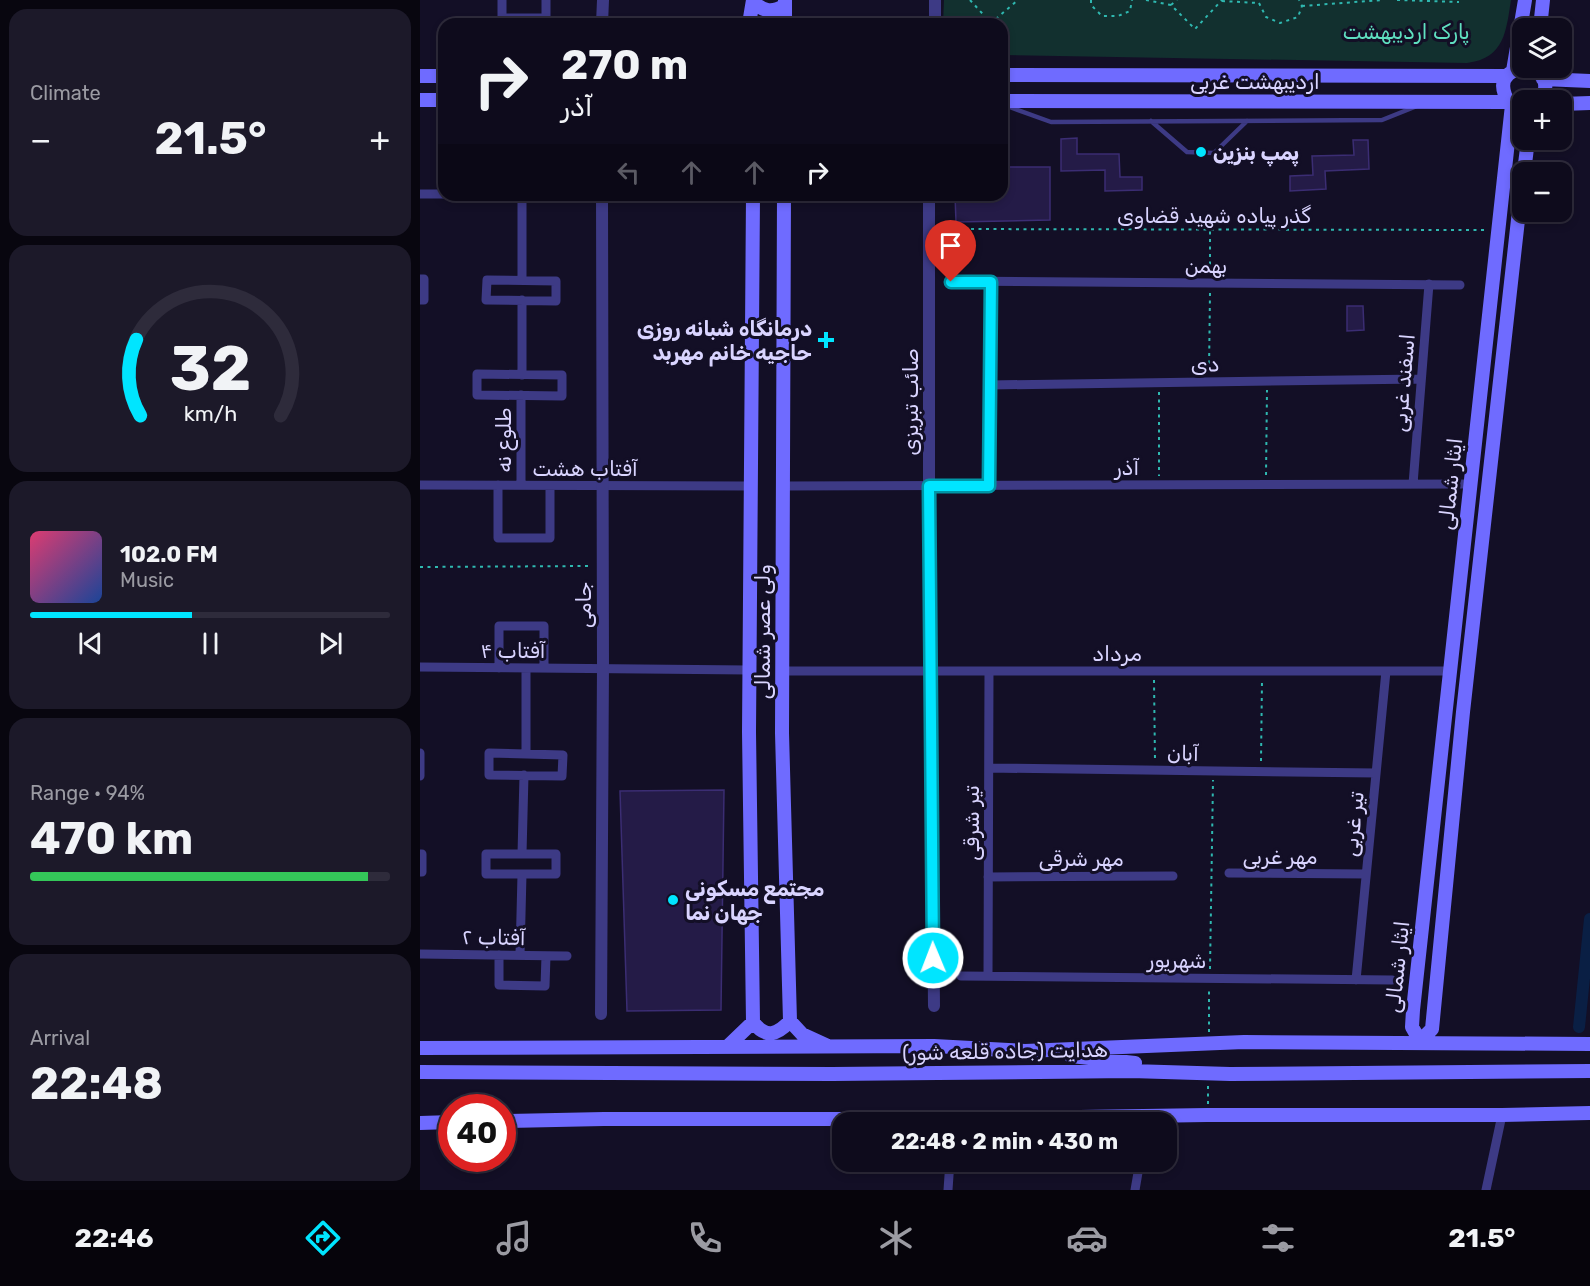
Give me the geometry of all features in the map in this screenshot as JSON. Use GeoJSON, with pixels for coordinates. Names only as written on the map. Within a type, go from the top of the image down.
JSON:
{"type":"FeatureCollection","features":[{"type":"Feature","properties":{"kind":"main road"},"geometry":{"type":"LineString","coordinates":[[1510,74],[1525,0]]}},
{"type":"Feature","properties":{"kind":"main road"},"geometry":{"type":"LineString","coordinates":[[1541,18],[1543,0]]}},
{"type":"Feature","properties":{"kind":"main road"},"geometry":{"type":"LineString","coordinates":[[753,1],[759,8],[768,11],[777,10],[785,2]]}},
{"type":"Feature","properties":{"kind":"main road"},"geometry":{"type":"LineString","coordinates":[[750,18],[753,1]]}},
{"type":"Feature","properties":{"kind":"main road"},"geometry":{"type":"LineString","coordinates":[[785,2],[785,18]]}},
{"type":"Feature","properties":{"kind":"main road","name":"اردیبهشت غربی"},"geometry":{"type":"LineString","coordinates":[[1008,75],[1510,74]]}},
{"type":"Feature","properties":{"kind":"main road","name":"ایثار شمالی"},"geometry":{"type":"LineString","coordinates":[[1510,74],[1503,87],[1505,97],[1512,104]]}},
{"type":"Feature","properties":{"kind":"main road"},"geometry":{"type":"LineString","coordinates":[[420,76],[438,76]]}},
{"type":"Feature","properties":{"kind":"main road"},"geometry":{"type":"LineString","coordinates":[[1571,78],[1590,81]]}},
{"type":"Feature","properties":{"kind":"main road"},"geometry":{"type":"LineString","coordinates":[[420,100],[438,100]]}},
{"type":"Feature","properties":{"kind":"main road","name":"اردیبهشت غربی"},"geometry":{"type":"LineString","coordinates":[[1008,103],[1428,102],[1512,106]]}},
{"type":"Feature","properties":{"kind":"main road"},"geometry":{"type":"LineString","coordinates":[[1572,104],[1590,103]]}},
{"type":"Feature","properties":{"kind":"main road","name":"ایثار شمالی"},"geometry":{"type":"LineString","coordinates":[[1512,123],[1413,1010],[1412,1027],[1420,1041],[1432,1029],[1477,583],[1518,222]]}},
{"type":"Feature","properties":{"kind":"main road","name":"ولی عصر شمالی"},"geometry":{"type":"LineString","coordinates":[[753,201],[749,670],[753,1022]]}},
{"type":"Feature","properties":{"kind":"main road","name":"ولی عصر شمالی"},"geometry":{"type":"LineString","coordinates":[[784,201],[782,733],[790,1021]]}},
{"type":"Feature","properties":{"kind":"main road"},"geometry":{"type":"LineString","coordinates":[[1461,581],[1477,583]]}},
{"type":"Feature","properties":{"kind":"main road"},"geometry":{"type":"LineString","coordinates":[[728,1046],[753,1022],[758,1028],[770,1033],[780,1032],[790,1021],[802,1034],[830,1047]]}},
{"type":"Feature","properties":{"kind":"main road"},"geometry":{"type":"LineString","coordinates":[[1025,1051],[1209,1043],[1420,1041],[1590,1044]]}},
{"type":"Feature","properties":{"kind":"main road"},"geometry":{"type":"LineString","coordinates":[[420,1048],[956,1046],[1025,1051],[1230,1074]]}},
{"type":"Feature","properties":{"kind":"main road"},"geometry":{"type":"LineString","coordinates":[[420,1058],[490,1048]]}},
{"type":"Feature","properties":{"kind":"main road","name":"هدایت (جاده قلعه شور)"},"geometry":{"type":"LineString","coordinates":[[420,1072],[832,1074],[1131,1071],[1230,1074],[1590,1071]]}},
{"type":"Feature","properties":{"kind":"main road"},"geometry":{"type":"LineString","coordinates":[[1177,1118],[1207,1115],[1589,1113]]}},
{"type":"Feature","properties":{"kind":"main road"},"geometry":{"type":"LineString","coordinates":[[516,1121],[832,1120]]}},
{"type":"Feature","properties":{"kind":"main road"},"geometry":{"type":"LineString","coordinates":[[420,1123],[438,1122]]}},
{"type":"Feature","properties":{"kind":"street"},"geometry":{"type":"LineString","coordinates":[[502,0],[502,18],[546,18],[546,0]]}},
{"type":"Feature","properties":{"kind":"street"},"geometry":{"type":"LineString","coordinates":[[602,18],[603,0]]}},
{"type":"Feature","properties":{"kind":"street"},"geometry":{"type":"LineString","coordinates":[[934,18],[935,0]]}},
{"type":"Feature","properties":{"kind":"street"},"geometry":{"type":"LineString","coordinates":[[420,194],[438,194]]}},
{"type":"Feature","properties":{"kind":"street"},"geometry":{"type":"LineString","coordinates":[[522,201],[522,280]]}},
{"type":"Feature","properties":{"kind":"street","name":"جامی"},"geometry":{"type":"LineString","coordinates":[[601,1014],[602,201]]}},
{"type":"Feature","properties":{"kind":"street","name":"صائب تبریزی"},"geometry":{"type":"LineString","coordinates":[[929,201],[930,671],[934,1006]]}},
{"type":"Feature","properties":{"kind":"street"},"geometry":{"type":"LineString","coordinates":[[420,279],[424,279],[424,300],[420,300]]}},
{"type":"Feature","properties":{"kind":"street"},"geometry":{"type":"LineString","coordinates":[[487,280],[556,281],[556,301],[522,300],[486,300],[487,280]]}},
{"type":"Feature","properties":{"kind":"street","name":"بهمن"},"geometry":{"type":"LineString","coordinates":[[951,282],[1460,285]]}},
{"type":"Feature","properties":{"kind":"street"},"geometry":{"type":"LineString","coordinates":[[989,486],[991,282]]}},
{"type":"Feature","properties":{"kind":"street","name":"اسفند غربی"},"geometry":{"type":"LineString","coordinates":[[1413,484],[1429,284]]}},
{"type":"Feature","properties":{"kind":"street"},"geometry":{"type":"LineString","coordinates":[[522,300],[522,375]]}},
{"type":"Feature","properties":{"kind":"street"},"geometry":{"type":"LineString","coordinates":[[477,374],[562,375],[562,396],[521,395],[477,395],[477,374]]}},
{"type":"Feature","properties":{"kind":"street","name":"دی"},"geometry":{"type":"LineString","coordinates":[[990,385],[1422,380]]}},
{"type":"Feature","properties":{"kind":"street","name":"طلوع نه"},"geometry":{"type":"LineString","coordinates":[[521,395],[521,485]]}},
{"type":"Feature","properties":{"kind":"street","name":"آذر"},"geometry":{"type":"LineString","coordinates":[[783,486],[1471,484]]}},
{"type":"Feature","properties":{"kind":"street","name":"آفتاب هشت"},"geometry":{"type":"LineString","coordinates":[[420,485],[750,486]]}},
{"type":"Feature","properties":{"kind":"street"},"geometry":{"type":"LineString","coordinates":[[498,485],[498,538],[550,538],[550,486]]}},
{"type":"Feature","properties":{"kind":"street"},"geometry":{"type":"LineString","coordinates":[[499,668],[499,626],[544,626],[544,668]]}},
{"type":"Feature","properties":{"kind":"street","name":"آفتاب ۴"},"geometry":{"type":"LineString","coordinates":[[420,667],[749,670]]}},
{"type":"Feature","properties":{"kind":"street"},"geometry":{"type":"LineString","coordinates":[[526,668],[526,754]]}},
{"type":"Feature","properties":{"kind":"street","name":"مرداد"},"geometry":{"type":"LineString","coordinates":[[783,671],[1450,671]]}},
{"type":"Feature","properties":{"kind":"street","name":"تیر شرقی"},"geometry":{"type":"LineString","coordinates":[[988,976],[989,671]]}},
{"type":"Feature","properties":{"kind":"street","name":"تیر غربی"},"geometry":{"type":"LineString","coordinates":[[1356,980],[1386,671]]}},
{"type":"Feature","properties":{"kind":"street"},"geometry":{"type":"LineString","coordinates":[[420,753],[420,776]]}},
{"type":"Feature","properties":{"kind":"street"},"geometry":{"type":"LineString","coordinates":[[489,753],[526,754],[563,755],[562,776],[489,775],[489,753]]}},
{"type":"Feature","properties":{"kind":"street","name":"آبان"},"geometry":{"type":"LineString","coordinates":[[989,768],[1376,773]]}},
{"type":"Feature","properties":{"kind":"street"},"geometry":{"type":"LineString","coordinates":[[522,854],[524,775]]}},
{"type":"Feature","properties":{"kind":"street"},"geometry":{"type":"LineString","coordinates":[[420,854],[422,854],[422,872],[420,872]]}},
{"type":"Feature","properties":{"kind":"street"},"geometry":{"type":"LineString","coordinates":[[486,854],[556,854],[556,874],[522,874],[486,874],[486,854]]}},
{"type":"Feature","properties":{"kind":"street","name":"مهر غربی"},"geometry":{"type":"LineString","coordinates":[[1229,873],[1366,874]]}},
{"type":"Feature","properties":{"kind":"street"},"geometry":{"type":"LineString","coordinates":[[520,955],[522,874]]}},
{"type":"Feature","properties":{"kind":"street","name":"مهر شرقی"},"geometry":{"type":"LineString","coordinates":[[988,877],[1173,876]]}},
{"type":"Feature","properties":{"kind":"street","name":"آفتاب ۲"},"geometry":{"type":"LineString","coordinates":[[420,954],[567,956]]}},
{"type":"Feature","properties":{"kind":"street"},"geometry":{"type":"LineString","coordinates":[[499,955],[499,985],[545,986],[546,956]]}},
{"type":"Feature","properties":{"kind":"street","name":"شهریور"},"geometry":{"type":"LineString","coordinates":[[961,976],[1392,980]]}},
{"type":"Feature","properties":{"kind":"street"},"geometry":{"type":"LineString","coordinates":[[1486,1190],[1502,1115]]}},
{"type":"Feature","properties":{"kind":"street"},"geometry":{"type":"LineString","coordinates":[[948,1190],[949,1172]]}},
{"type":"Feature","properties":{"kind":"street"},"geometry":{"type":"LineString","coordinates":[[1135,1190],[1138,1172]]}},
{"type":"Feature","properties":{"kind":"lane"},"geometry":{"type":"LineString","coordinates":[[1008,105],[1051,122],[1382,120],[1428,102]]}},
{"type":"Feature","properties":{"kind":"lane"},"geometry":{"type":"LineString","coordinates":[[1151,121],[1187,152],[1214,153],[1247,121]]}},
{"type":"Feature","properties":{"kind":"path"},"geometry":{"type":"LineString","coordinates":[[970,0],[986,18]]}},
{"type":"Feature","properties":{"kind":"path"},"geometry":{"type":"LineString","coordinates":[[997,18],[1018,0]]}},
{"type":"Feature","properties":{"kind":"path"},"geometry":{"type":"LineString","coordinates":[[1091,0],[1091,5],[1102,16],[1118,16],[1130,11],[1132,0]]}},
{"type":"Feature","properties":{"kind":"path"},"geometry":{"type":"LineString","coordinates":[[1146,0],[1171,5],[1195,28],[1222,0],[1259,3],[1262,0]]}},
{"type":"Feature","properties":{"kind":"path"},"geometry":{"type":"LineString","coordinates":[[1171,5],[1178,0]]}},
{"type":"Feature","properties":{"kind":"path"},"geometry":{"type":"LineString","coordinates":[[1259,3],[1266,17],[1280,23],[1298,17],[1302,6],[1299,0]]}},
{"type":"Feature","properties":{"kind":"path"},"geometry":{"type":"LineString","coordinates":[[1302,6],[1382,0]]}},
{"type":"Feature","properties":{"kind":"path"},"geometry":{"type":"LineString","coordinates":[[1397,0],[1459,2]]}},
{"type":"Feature","properties":{"kind":"path","name":"گذر پیاده شهید قضاوی"},"geometry":{"type":"LineString","coordinates":[[929,229],[1499,230]]}},
{"type":"Feature","properties":{"kind":"path"},"geometry":{"type":"LineString","coordinates":[[1209,382],[1210,230]]}},
{"type":"Feature","properties":{"kind":"path"},"geometry":{"type":"LineString","coordinates":[[1265,485],[1268,381]]}},
{"type":"Feature","properties":{"kind":"path"},"geometry":{"type":"LineString","coordinates":[[1159,383],[1160,485]]}},
{"type":"Feature","properties":{"kind":"path"},"geometry":{"type":"LineString","coordinates":[[420,567],[603,566]]}},
{"type":"Feature","properties":{"kind":"path"},"geometry":{"type":"LineString","coordinates":[[1154,671],[1156,770]]}},
{"type":"Feature","properties":{"kind":"path"},"geometry":{"type":"LineString","coordinates":[[1260,771],[1262,671]]}},
{"type":"Feature","properties":{"kind":"path"},"geometry":{"type":"LineString","coordinates":[[1209,1043],[1213,771]]}},
{"type":"Feature","properties":{"kind":"path"},"geometry":{"type":"LineString","coordinates":[[1207,1115],[1208,1073]]}},
{"type":"Feature","properties":{"kind":"green space","name":"پارک اردیبهشت"},"geometry":{"type":"Polygon","coordinates":[[[944,0],[1511,0],[1505,32],[1496,49],[1480,60],[1467,63],[1008,55],[1008,18],[943,18],[944,0]]]}},
{"type":"Feature","properties":{"kind":"building"},"geometry":{"type":"Polygon","coordinates":[[[1077,138],[1077,154],[1119,154],[1120,177],[1142,177],[1142,190],[1105,191],[1105,170],[1061,171],[1061,139],[1077,138]]]}},
{"type":"Feature","properties":{"kind":"building"},"geometry":{"type":"Polygon","coordinates":[[[1353,140],[1368,140],[1369,169],[1325,171],[1326,189],[1290,191],[1290,176],[1313,175],[1312,156],[1354,155],[1353,140]]]}},
{"type":"Feature","properties":{"kind":"building"},"geometry":{"type":"Polygon","coordinates":[[[1008,167],[1050,167],[1050,220],[956,222],[955,201],[1008,201],[1008,167]]]}},
{"type":"Feature","properties":{"kind":"building"},"geometry":{"type":"Polygon","coordinates":[[[1347,306],[1363,306],[1364,330],[1347,331],[1347,306]]]}},
{"type":"Feature","properties":{"kind":"building","name":"مجتمع مسکونی جهان نما"},"geometry":{"type":"Polygon","coordinates":[[[724,790],[721,1010],[627,1011],[620,791],[724,790]]]}},
{"type":"Feature","properties":{"kind":"waterway"},"geometry":{"type":"LineString","coordinates":[[1579,1027],[1590,919]]}},
{"type":"Feature","properties":{"kind":"place","name":"پمپ بنزین"},"geometry":{"type":"Point","coordinates":[1201,152]}},
{"type":"Feature","properties":{"kind":"place","name":"درمانگاه شبانه‌ روزی حاجیه‌ خانم مهربد"},"geometry":{"type":"Point","coordinates":[826,340]}},
{"type":"Feature","properties":{"kind":"place","name":"مجتمع مسکونی جهان نما"},"geometry":{"type":"Point","coordinates":[673,900]}},
{"type":"Feature","properties":{"kind":"route"},"geometry":{"type":"LineString","coordinates":[[933,958],[929,486],[989,486],[991,282],[951,282]]}}]}
